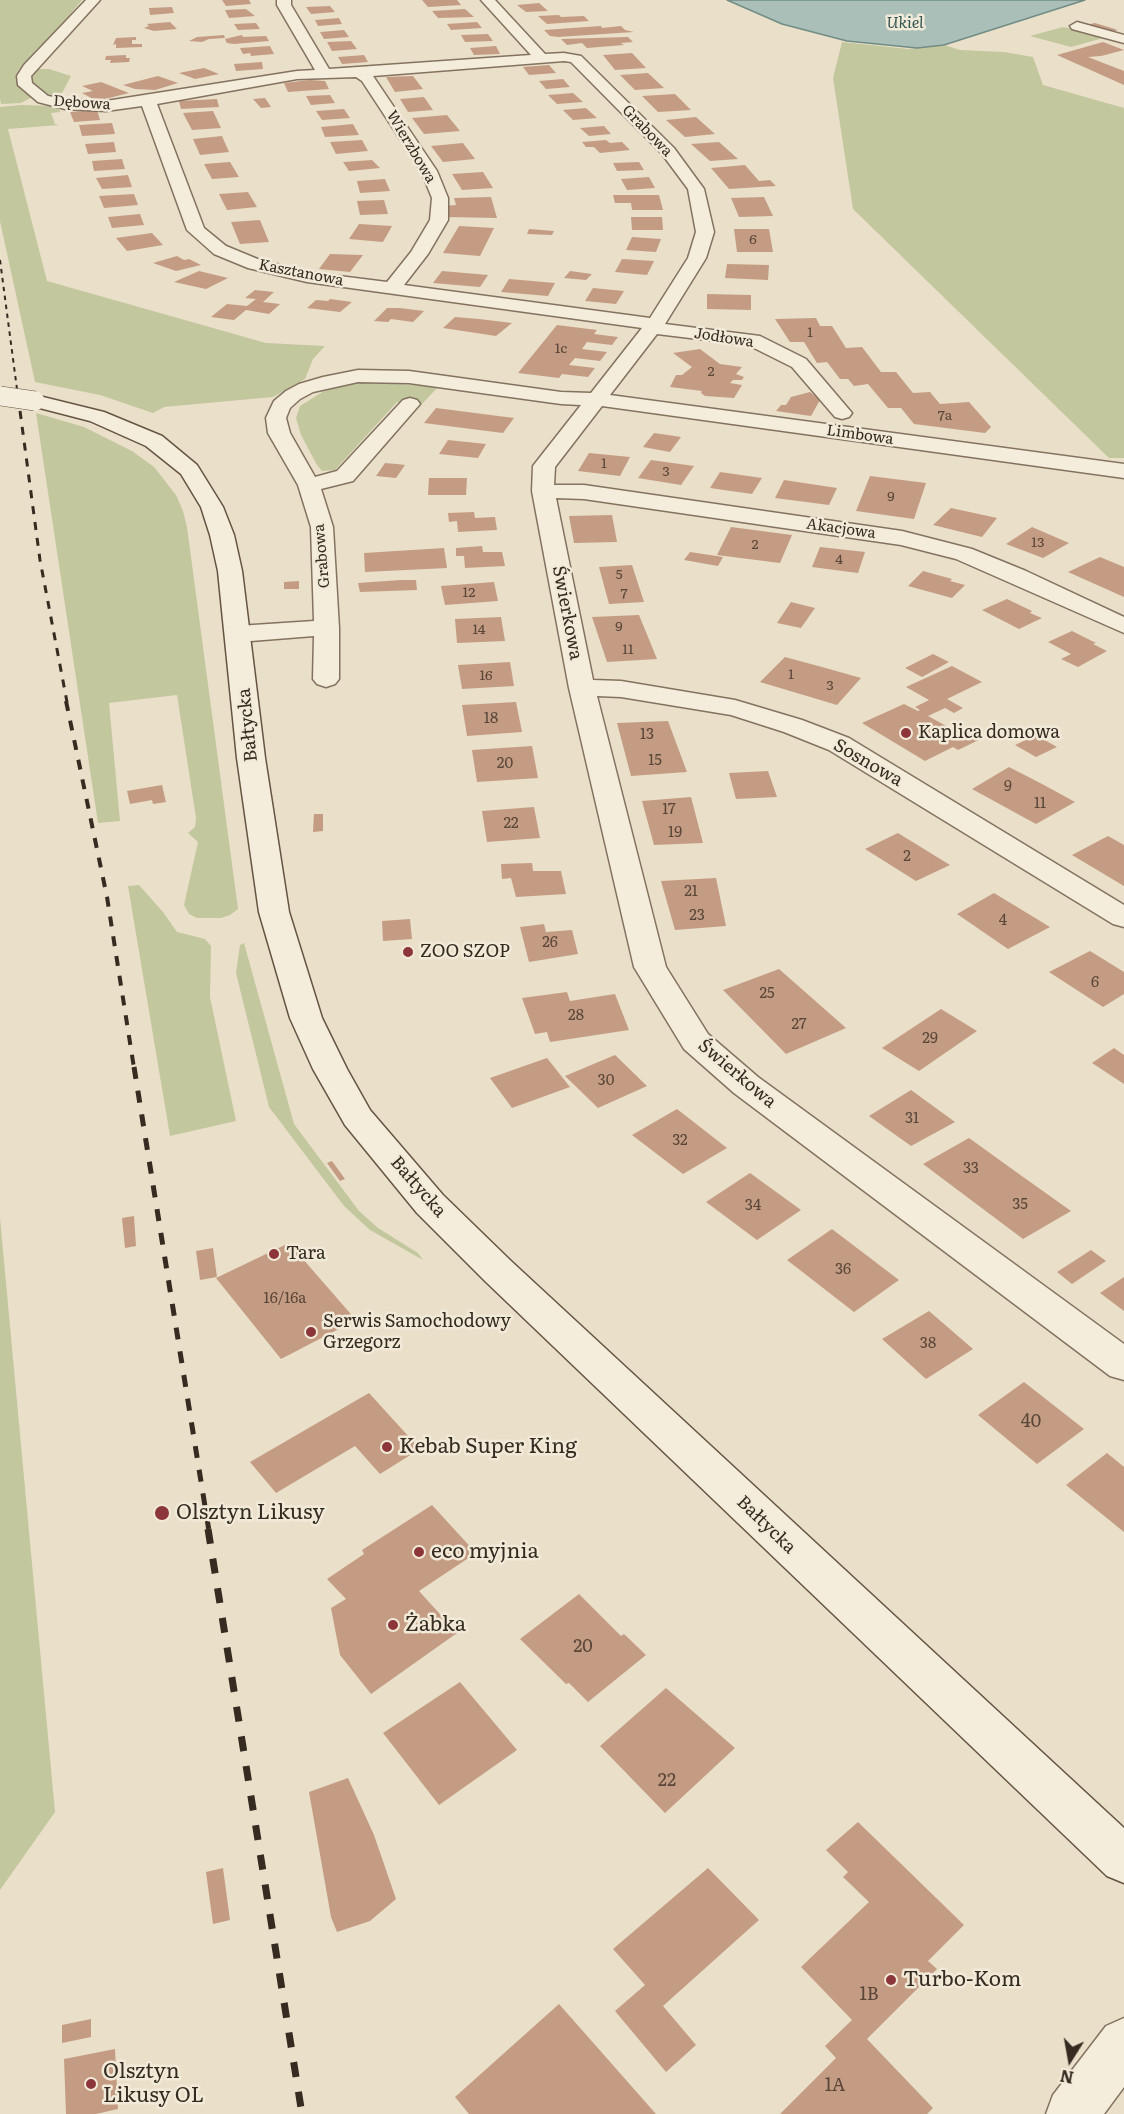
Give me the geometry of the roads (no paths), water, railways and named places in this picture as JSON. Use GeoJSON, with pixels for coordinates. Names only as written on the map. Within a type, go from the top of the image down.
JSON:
{"type":"FeatureCollection","features":[{"type":"Feature","properties":{"kind":"street","name":"Dębowa"},"geometry":{"type":"LineString","coordinates":[[93,0],[29,68],[24,76],[25,85],[43,99],[65,104],[106,106],[148,101]]}},
{"type":"Feature","properties":{"kind":"street"},"geometry":{"type":"LineString","coordinates":[[284,0],[284,5],[325,74]]}},
{"type":"Feature","properties":{"kind":"street"},"geometry":{"type":"LineString","coordinates":[[488,0],[541,58]]}},
{"type":"Feature","properties":{"kind":"street"},"geometry":{"type":"LineString","coordinates":[[1077,26],[1124,39]]}},
{"type":"Feature","properties":{"kind":"street","name":"Grabowa"},"geometry":{"type":"LineString","coordinates":[[358,72],[541,58],[576,59],[668,151],[696,189],[705,232],[697,258],[653,326],[544,466],[543,491]]}},
{"type":"Feature","properties":{"kind":"street"},"geometry":{"type":"LineString","coordinates":[[148,101],[297,75],[358,72]]}},
{"type":"Feature","properties":{"kind":"street","name":"Wierzbowa"},"geometry":{"type":"LineString","coordinates":[[358,72],[367,78],[429,171],[440,198],[439,220],[419,254],[392,288]]}},
{"type":"Feature","properties":{"kind":"street","name":"Kasztanowa"},"geometry":{"type":"LineString","coordinates":[[148,101],[173,174],[196,230],[220,250],[254,264],[307,277],[653,326]]}},
{"type":"Feature","properties":{"kind":"street","name":"Jodłowa"},"geometry":{"type":"LineString","coordinates":[[653,326],[753,340],[799,363],[842,413]]}},
{"type":"Feature","properties":{"kind":"street","name":"Grabowa"},"geometry":{"type":"LineString","coordinates":[[326,679],[327,628],[321,527],[309,485],[279,433],[276,418],[281,405],[306,388],[358,376],[409,377],[561,398],[597,399]]}},
{"type":"Feature","properties":{"kind":"street","name":"Bałtycka"},"geometry":{"type":"LineString","coordinates":[[0,396],[35,401],[86,413],[128,428],[162,447],[189,470],[205,494],[222,535],[230,571],[251,758],[274,912],[306,1018],[330,1069],[357,1117],[430,1204],[498,1271],[1124,1860]]}},
{"type":"Feature","properties":{"kind":"street","name":"Limbowa"},"geometry":{"type":"LineString","coordinates":[[597,399],[1124,471]]}},
{"type":"Feature","properties":{"kind":"street"},"geometry":{"type":"LineString","coordinates":[[309,485],[345,477],[410,404]]}},
{"type":"Feature","properties":{"kind":"street","name":"Akacjowa"},"geometry":{"type":"LineString","coordinates":[[543,491],[584,492],[902,538],[964,554],[1018,576],[1124,626]]}},
{"type":"Feature","properties":{"kind":"street","name":"Świerkowa"},"geometry":{"type":"LineString","coordinates":[[543,491],[582,688],[650,967],[696,1041],[746,1085],[1124,1365]]}},
{"type":"Feature","properties":{"kind":"street"},"geometry":{"type":"LineString","coordinates":[[238,634],[327,628]]}},
{"type":"Feature","properties":{"kind":"street","name":"Sosnowa"},"geometry":{"type":"LineString","coordinates":[[582,688],[621,689],[735,708],[793,726],[839,744],[1124,918]]}},
{"type":"Feature","properties":{"kind":"street"},"geometry":{"type":"LineString","coordinates":[[1072,2114],[1124,2044]]}},
{"type":"Feature","properties":{"kind":"water","name":"Ukiel"},"geometry":{"type":"Polygon","coordinates":[[[727,0],[1085,0],[944,45],[917,48],[847,41],[782,24],[727,0]]]}},
{"type":"Feature","properties":{"kind":"railway"},"geometry":{"type":"LineString","coordinates":[[0,260],[20,412]]}},
{"type":"Feature","properties":{"kind":"railway"},"geometry":{"type":"LineString","coordinates":[[20,411],[40,560],[67,702]]}},
{"type":"Feature","properties":{"kind":"railway"},"geometry":{"type":"LineString","coordinates":[[66,701],[107,897],[134,1068]]}},
{"type":"Feature","properties":{"kind":"railway"},"geometry":{"type":"LineString","coordinates":[[134,1067],[209,1531]]}},
{"type":"Feature","properties":{"kind":"railway"},"geometry":{"type":"LineString","coordinates":[[208,1529],[302,2114]]}},
{"type":"Feature","properties":{"kind":"place","name":"Kaplica domowa"},"geometry":{"type":"Point","coordinates":[906,733]}},
{"type":"Feature","properties":{"kind":"place","name":"ZOO SZOP"},"geometry":{"type":"Point","coordinates":[408,952]}},
{"type":"Feature","properties":{"kind":"place","name":"Tara"},"geometry":{"type":"Point","coordinates":[274,1254]}},
{"type":"Feature","properties":{"kind":"place","name":"Serwis Samochodowy Grzegorz"},"geometry":{"type":"Point","coordinates":[311,1332]}},
{"type":"Feature","properties":{"kind":"place","name":"Kebab Super King"},"geometry":{"type":"Point","coordinates":[387,1447]}},
{"type":"Feature","properties":{"kind":"place","name":"Olsztyn Likusy"},"geometry":{"type":"Point","coordinates":[162,1513]}},
{"type":"Feature","properties":{"kind":"place","name":"eco myjnia"},"geometry":{"type":"Point","coordinates":[419,1552]}},
{"type":"Feature","properties":{"kind":"place","name":"Żabka"},"geometry":{"type":"Point","coordinates":[393,1625]}},
{"type":"Feature","properties":{"kind":"place","name":"Turbo-Kom"},"geometry":{"type":"Point","coordinates":[891,1980]}},
{"type":"Feature","properties":{"kind":"place","name":"Olsztyn Likusy OL"},"geometry":{"type":"Point","coordinates":[91,2084]}}]}
